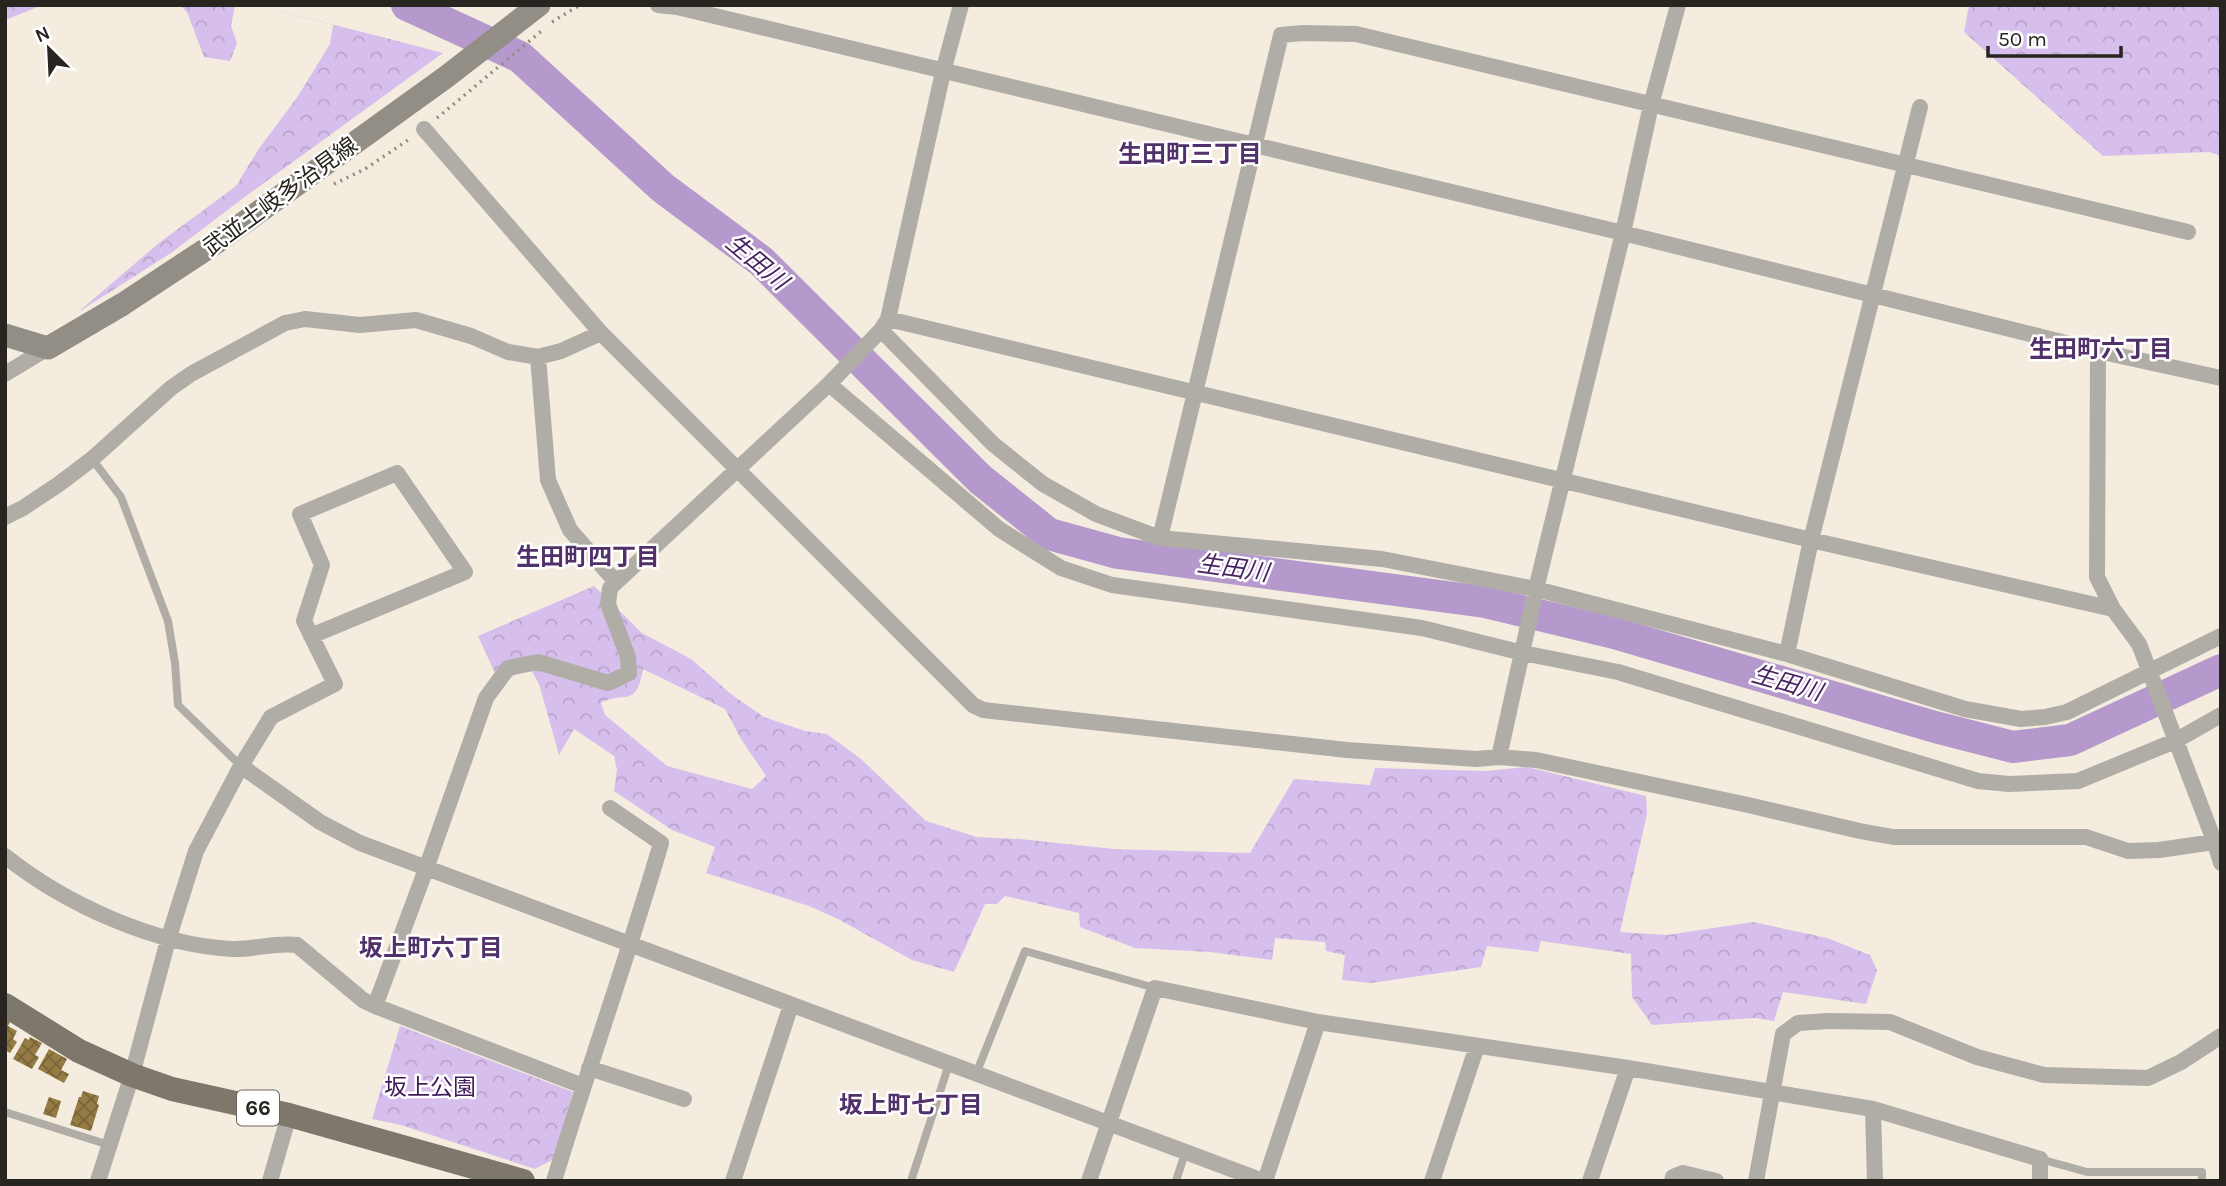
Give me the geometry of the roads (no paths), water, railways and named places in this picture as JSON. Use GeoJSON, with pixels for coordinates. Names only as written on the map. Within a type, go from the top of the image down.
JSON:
{"type":"FeatureCollection","features":[{"type":"Feature","properties":{"kind":"main road","name":"武並土岐多治見線"},"geometry":{"type":"LineString","coordinates":[[48,348],[123,304],[217,242],[446,77],[540,13]]}},
{"type":"Feature","properties":{"kind":"main road"},"geometry":{"type":"LineString","coordinates":[[5,335],[48,348]]}},
{"type":"Feature","properties":{"kind":"main road","name":"66"},"geometry":{"type":"LineString","coordinates":[[5,1005],[79,1051],[132,1075],[172,1089],[289,1115],[523,1181]]}},
{"type":"Feature","properties":{"kind":"street"},"geometry":{"type":"LineString","coordinates":[[658,5],[678,6],[943,72],[1623,233],[2098,351],[2221,378]]}},
{"type":"Feature","properties":{"kind":"street"},"geometry":{"type":"LineString","coordinates":[[375,1006],[486,698],[508,668],[538,662],[608,683],[629,673],[628,657],[608,604],[610,588],[829,384],[884,324],[961,5]]}},
{"type":"Feature","properties":{"kind":"street"},"geometry":{"type":"LineString","coordinates":[[1499,757],[1536,589],[1623,233],[1651,105],[1678,5]]}},
{"type":"Feature","properties":{"kind":"street"},"geometry":{"type":"LineString","coordinates":[[1160,538],[1281,35],[1356,34],[2188,232]]}},
{"type":"Feature","properties":{"kind":"street"},"geometry":{"type":"LineString","coordinates":[[1787,654],[1811,540],[1920,107]]}},
{"type":"Feature","properties":{"kind":"street"},"geometry":{"type":"LineString","coordinates":[[424,129],[600,333],[974,705],[983,710],[1347,750],[1476,759],[1499,757],[1535,760],[1893,837],[2086,837],[2128,851],[2218,842]]}},
{"type":"Feature","properties":{"kind":"street"},"geometry":{"type":"LineString","coordinates":[[5,517],[59,484],[92,459],[171,388],[191,374],[285,323],[305,319],[360,325],[416,320],[471,336],[508,352],[538,357],[561,351],[600,333]]}},
{"type":"Feature","properties":{"kind":"street"},"geometry":{"type":"LineString","coordinates":[[884,324],[1196,392],[1811,540],[2113,609]]}},
{"type":"Feature","properties":{"kind":"street"},"geometry":{"type":"LineString","coordinates":[[884,324],[993,444],[1043,484],[1096,514],[1160,538],[1382,559],[1536,589],[1787,654],[1965,709],[2021,719],[2067,712],[2221,636]]}},
{"type":"Feature","properties":{"kind":"street"},"geometry":{"type":"LineString","coordinates":[[5,374],[48,348]]}},
{"type":"Feature","properties":{"kind":"street"},"geometry":{"type":"LineString","coordinates":[[2098,351],[2097,577],[2113,609],[2139,644],[2175,741],[2218,842],[2221,863]]}},
{"type":"Feature","properties":{"kind":"street"},"geometry":{"type":"LineString","coordinates":[[538,357],[548,480],[570,530],[616,582]]}},
{"type":"Feature","properties":{"kind":"street"},"geometry":{"type":"LineString","coordinates":[[829,384],[999,529],[1061,568],[1112,585],[1422,628],[1523,653],[1618,672],[1978,781],[2009,784],[2078,780],[2175,741],[2221,715]]}},
{"type":"Feature","properties":{"kind":"street"},"geometry":{"type":"LineString","coordinates":[[98,1181],[132,1075],[168,940],[196,850],[271,717],[335,684],[311,636],[304,621],[322,565],[300,514],[397,473],[465,572],[311,636]]}},
{"type":"Feature","properties":{"kind":"street"},"geometry":{"type":"LineString","coordinates":[[241,766],[320,822],[360,844],[1264,1181],[1318,1022]]}},
{"type":"Feature","properties":{"kind":"street"},"geometry":{"type":"LineString","coordinates":[[554,1181],[661,843],[610,807]]}},
{"type":"Feature","properties":{"kind":"street"},"geometry":{"type":"LineString","coordinates":[[5,856],[70,900],[168,940],[234,950],[297,945],[363,1000],[375,1006],[583,1086]]}},
{"type":"Feature","properties":{"kind":"street"},"geometry":{"type":"LineString","coordinates":[[1089,1181],[1155,988],[1318,1022],[1628,1068],[1873,1109],[2040,1158],[2040,1181]]}},
{"type":"Feature","properties":{"kind":"street"},"geometry":{"type":"LineString","coordinates":[[733,1181],[791,1004]]}},
{"type":"Feature","properties":{"kind":"street"},"geometry":{"type":"LineString","coordinates":[[1756,1181],[1783,1034],[1798,1023],[1890,1022],[1977,1057],[2044,1075],[2082,1077],[2148,1078],[2181,1062],[2221,1036]]}},
{"type":"Feature","properties":{"kind":"street"},"geometry":{"type":"LineString","coordinates":[[1432,1181],[1477,1046]]}},
{"type":"Feature","properties":{"kind":"street"},"geometry":{"type":"LineString","coordinates":[[1590,1181],[1628,1068]]}},
{"type":"Feature","properties":{"kind":"street"},"geometry":{"type":"LineString","coordinates":[[589,1069],[684,1099]]}},
{"type":"Feature","properties":{"kind":"street"},"geometry":{"type":"LineString","coordinates":[[1873,1109],[1875,1181]]}},
{"type":"Feature","properties":{"kind":"street"},"geometry":{"type":"LineString","coordinates":[[270,1181],[289,1115]]}},
{"type":"Feature","properties":{"kind":"street"},"geometry":{"type":"LineString","coordinates":[[1672,1181],[1673,1177],[1683,1173],[1716,1181]]}},
{"type":"Feature","properties":{"kind":"lane"},"geometry":{"type":"LineString","coordinates":[[92,459],[121,497],[168,621],[178,705],[241,766]]}},
{"type":"Feature","properties":{"kind":"lane"},"geometry":{"type":"LineString","coordinates":[[976,1074],[1025,951],[1155,988]]}},
{"type":"Feature","properties":{"kind":"lane"},"geometry":{"type":"LineString","coordinates":[[911,1181],[949,1064]]}},
{"type":"Feature","properties":{"kind":"lane"},"geometry":{"type":"LineString","coordinates":[[5,1112],[108,1145]]}},
{"type":"Feature","properties":{"kind":"lane"},"geometry":{"type":"LineString","coordinates":[[1176,1181],[1185,1153]]}},
{"type":"Feature","properties":{"kind":"lane"},"geometry":{"type":"LineString","coordinates":[[2040,1158],[2087,1172],[2202,1172],[2202,1181]]}},
{"type":"Feature","properties":{"kind":"waterway","name":"生田川"},"geometry":{"type":"LineString","coordinates":[[407,5],[520,57],[663,188],[761,261],[980,479],[1049,534],[1118,553],[1485,602],[1614,633],[1935,727],[2013,747],[2070,740],[2221,670]]}},
{"type":"Feature","properties":{"kind":"district","name":"生田町三丁目"},"geometry":{"type":"Point","coordinates":[1190,154]}},
{"type":"Feature","properties":{"kind":"district","name":"生田町六丁目"},"geometry":{"type":"Point","coordinates":[2101,349]}},
{"type":"Feature","properties":{"kind":"district","name":"生田町四丁目"},"geometry":{"type":"Point","coordinates":[588,557]}},
{"type":"Feature","properties":{"kind":"district","name":"坂上町六丁目"},"geometry":{"type":"Point","coordinates":[431,948]}},
{"type":"Feature","properties":{"kind":"district","name":"坂上町七丁目"},"geometry":{"type":"Point","coordinates":[911,1105]}},
{"type":"Feature","properties":{"kind":"park label","name":"坂上公園"},"geometry":{"type":"Point","coordinates":[430,1087]}}]}
